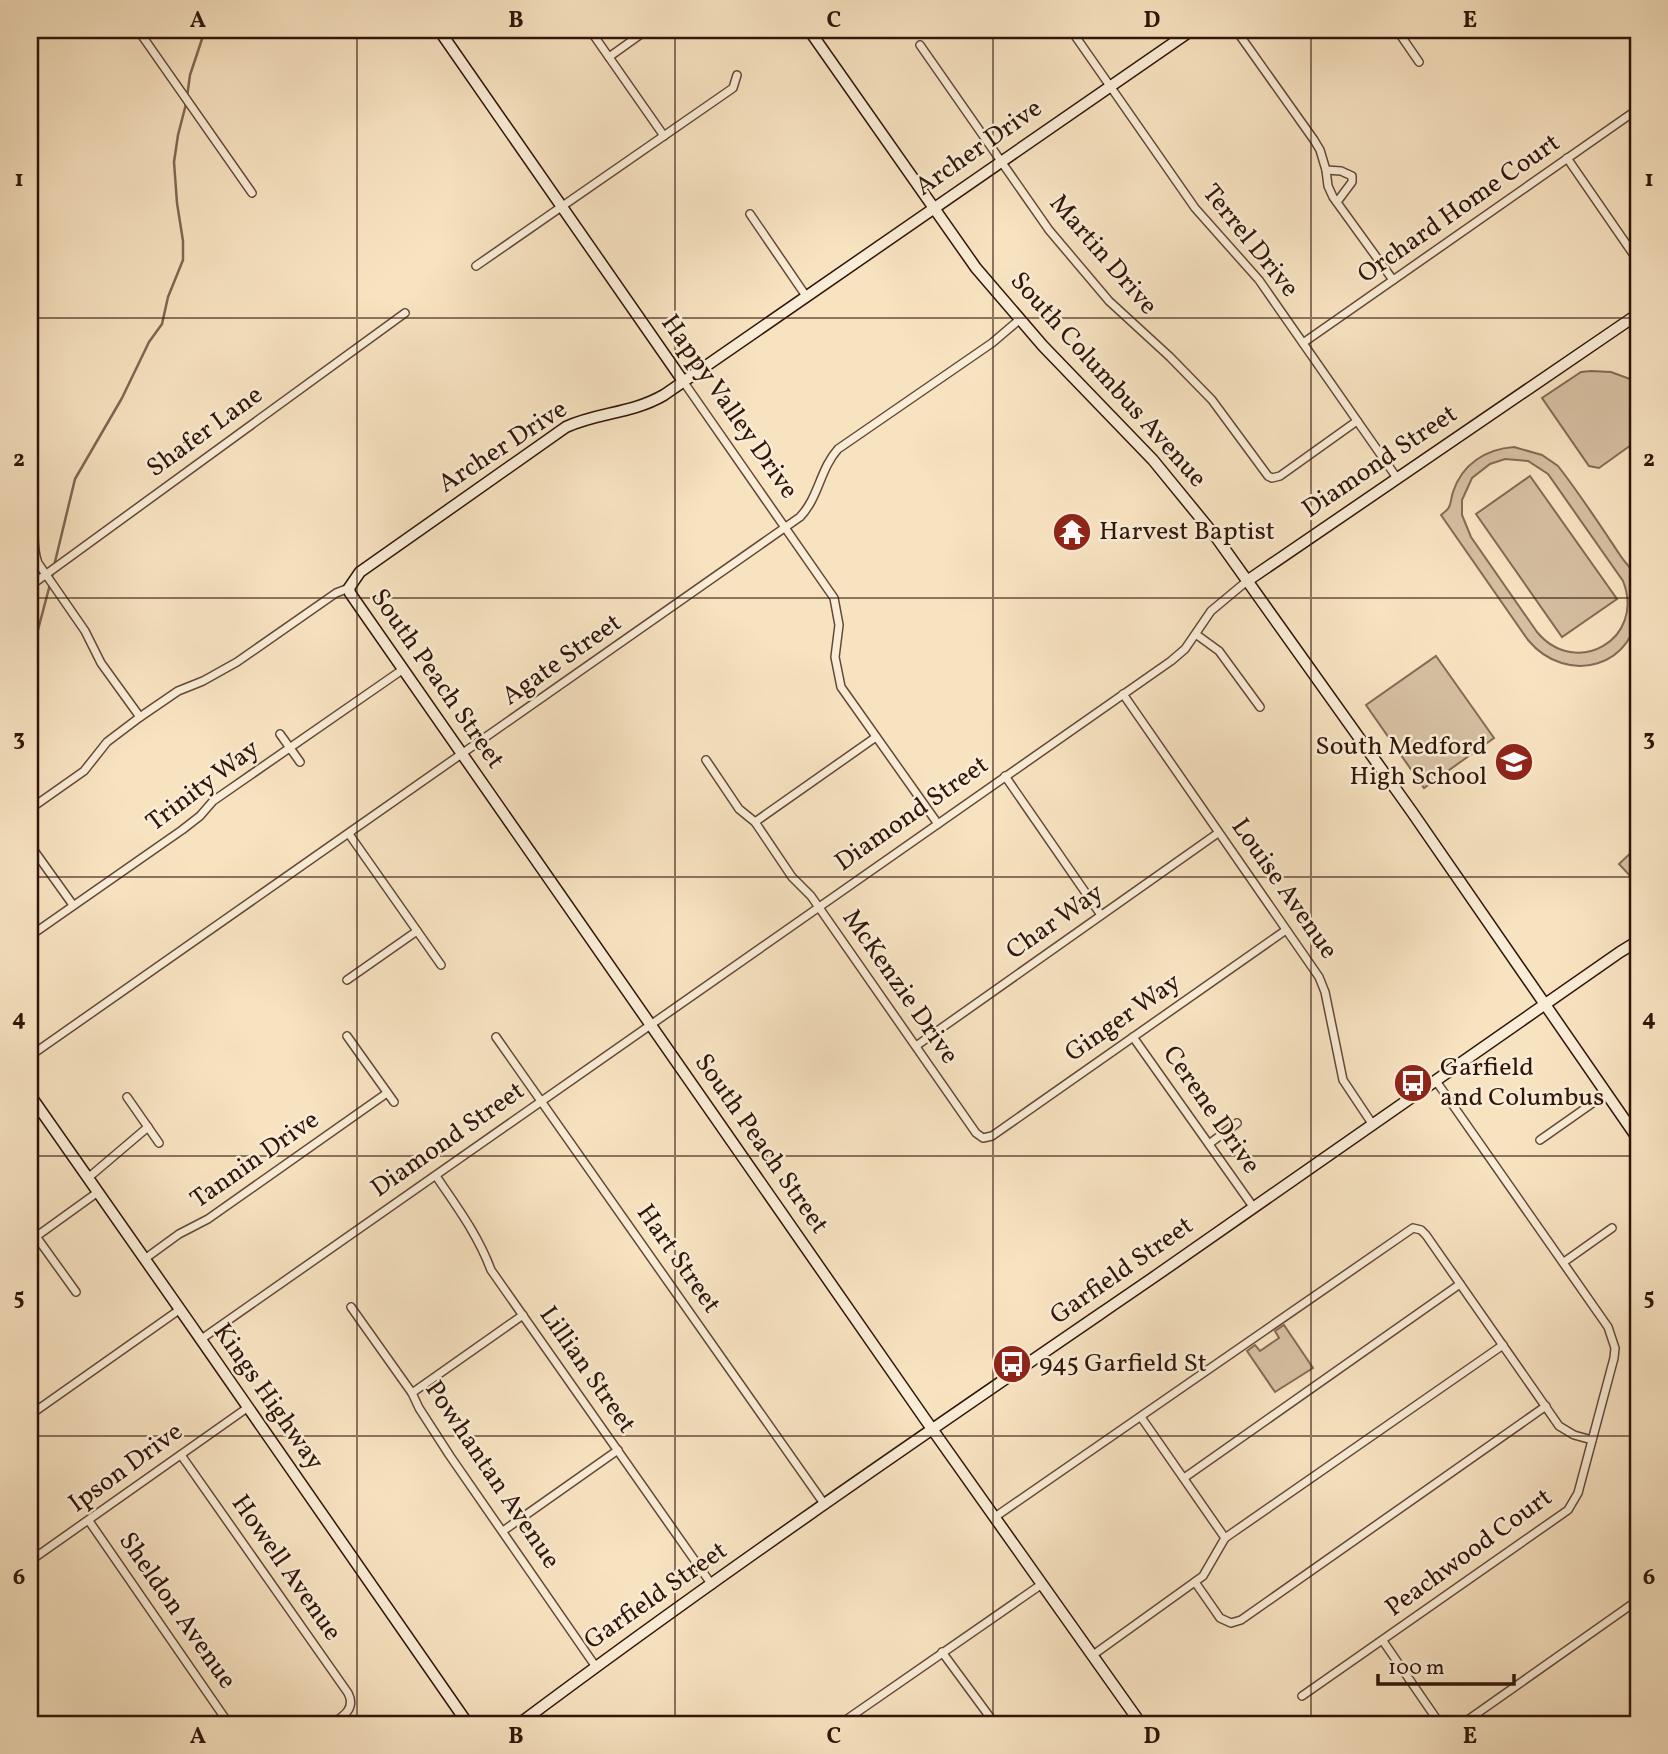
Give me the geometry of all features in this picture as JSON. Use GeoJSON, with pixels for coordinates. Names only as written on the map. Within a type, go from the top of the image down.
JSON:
{"type":"FeatureCollection","features":[{"type":"Feature","properties":{"kind":"street"},"geometry":{"type":"LineString","coordinates":[[138,30],[252,193]]}},
{"type":"Feature","properties":{"kind":"street","name":"Happy Valley Drive"},"geometry":{"type":"LineString","coordinates":[[439,30],[834,598],[839,625],[835,657],[841,687],[938,824]]}},
{"type":"Feature","properties":{"kind":"street"},"geometry":{"type":"LineString","coordinates":[[590,30],[664,136]]}},
{"type":"Feature","properties":{"kind":"street","name":"South Columbus Avenue"},"geometry":{"type":"LineString","coordinates":[[809,30],[976,268],[1019,320],[1153,460],[1216,537],[1412,812],[1638,1139]]}},
{"type":"Feature","properties":{"kind":"street","name":"Terrel Drive"},"geometry":{"type":"LineString","coordinates":[[1071,30],[1195,208],[1259,280],[1397,478]]}},
{"type":"Feature","properties":{"kind":"street","name":"Archer Drive"},"geometry":{"type":"LineString","coordinates":[[30,809],[84,771],[107,742],[140,717],[178,691],[219,674],[336,593],[349,588],[360,572],[566,427],[635,409],[658,398],[1192,30]]}},
{"type":"Feature","properties":{"kind":"street"},"geometry":{"type":"LineString","coordinates":[[1236,30],[1314,140],[1320,150],[1328,186],[1337,202],[1393,280]]}},
{"type":"Feature","properties":{"kind":"street"},"geometry":{"type":"LineString","coordinates":[[1397,30],[1419,62]]}},
{"type":"Feature","properties":{"kind":"street"},"geometry":{"type":"LineString","coordinates":[[609,57],[644,32]]}},
{"type":"Feature","properties":{"kind":"street","name":"Martin Drive"},"geometry":{"type":"LineString","coordinates":[[920,46],[1049,230],[1084,273],[1109,301],[1194,380],[1272,478],[1357,421]]}},
{"type":"Feature","properties":{"kind":"street"},"geometry":{"type":"LineString","coordinates":[[476,266],[733,88],[737,75]]}},
{"type":"Feature","properties":{"kind":"street","name":"Orchard Home Court"},"geometry":{"type":"LineString","coordinates":[[1303,343],[1638,109]]}},
{"type":"Feature","properties":{"kind":"street"},"geometry":{"type":"LineString","coordinates":[[1567,158],[1638,261]]}},
{"type":"Feature","properties":{"kind":"street"},"geometry":{"type":"LineString","coordinates":[[1326,170],[1341,171],[1352,176],[1352,182],[1337,202]]}},
{"type":"Feature","properties":{"kind":"street"},"geometry":{"type":"LineString","coordinates":[[750,214],[806,296]]}},
{"type":"Feature","properties":{"kind":"street","name":"Shafer Lane"},"geometry":{"type":"LineString","coordinates":[[30,586],[405,313]]}},
{"type":"Feature","properties":{"kind":"street","name":"Diamond Street"},"geometry":{"type":"LineString","coordinates":[[200,1340],[1171,661],[1197,635],[1211,611],[1247,581],[1638,314]]}},
{"type":"Feature","properties":{"kind":"street","name":"Agate Street"},"geometry":{"type":"LineString","coordinates":[[30,1056],[786,528],[811,505],[826,466],[838,449],[992,343],[1019,320]]}},
{"type":"Feature","properties":{"kind":"street"},"geometry":{"type":"LineString","coordinates":[[30,504],[35,517],[33,551],[46,575],[85,631],[101,663],[140,717]]}},
{"type":"Feature","properties":{"kind":"street","name":"South Peach Street"},"geometry":{"type":"LineString","coordinates":[[349,588],[402,670],[1141,1724]]}},
{"type":"Feature","properties":{"kind":"street"},"geometry":{"type":"LineString","coordinates":[[1197,635],[1219,651],[1260,707]]}},
{"type":"Feature","properties":{"kind":"street","name":"Trinity Way"},"geometry":{"type":"LineString","coordinates":[[30,936],[200,816],[213,801],[402,670]]}},
{"type":"Feature","properties":{"kind":"street","name":"Louise Avenue"},"geometry":{"type":"LineString","coordinates":[[1123,694],[1323,984],[1343,1080],[1373,1125]]}},
{"type":"Feature","properties":{"kind":"street"},"geometry":{"type":"LineString","coordinates":[[279,734],[300,762]]}},
{"type":"Feature","properties":{"kind":"street"},"geometry":{"type":"LineString","coordinates":[[755,822],[876,737]]}},
{"type":"Feature","properties":{"kind":"street","name":"McKenzie Drive"},"geometry":{"type":"LineString","coordinates":[[706,760],[739,809],[755,822],[792,877],[818,907],[976,1133],[983,1138]]}},
{"type":"Feature","properties":{"kind":"street"},"geometry":{"type":"LineString","coordinates":[[1005,776],[1101,915]]}},
{"type":"Feature","properties":{"kind":"street","name":"Char Way"},"geometry":{"type":"LineString","coordinates":[[916,1046],[1218,833]]}},
{"type":"Feature","properties":{"kind":"street"},"geometry":{"type":"LineString","coordinates":[[349,834],[441,965]]}},
{"type":"Feature","properties":{"kind":"street"},"geometry":{"type":"LineString","coordinates":[[30,845],[74,905]]}},
{"type":"Feature","properties":{"kind":"street","name":"Ginger Way"},"geometry":{"type":"LineString","coordinates":[[983,1138],[992,1136],[1286,930]]}},
{"type":"Feature","properties":{"kind":"street"},"geometry":{"type":"LineString","coordinates":[[347,980],[417,931]]}},
{"type":"Feature","properties":{"kind":"street","name":"Garfield Street"},"geometry":{"type":"LineString","coordinates":[[519,1724],[933,1429],[1638,941]]}},
{"type":"Feature","properties":{"kind":"street"},"geometry":{"type":"LineString","coordinates":[[347,1036],[394,1102]]}},
{"type":"Feature","properties":{"kind":"street","name":"Hart Street"},"geometry":{"type":"LineString","coordinates":[[496,1037],[825,1505]]}},
{"type":"Feature","properties":{"kind":"street","name":"Cerene Drive"},"geometry":{"type":"LineString","coordinates":[[1133,1037],[1254,1208]]}},
{"type":"Feature","properties":{"kind":"street","name":"Peachwood Court"},"geometry":{"type":"LineString","coordinates":[[1302,1696],[1568,1510],[1578,1493],[1615,1348],[1608,1327],[1436,1081]]}},
{"type":"Feature","properties":{"kind":"street","name":"Tannin Drive"},"geometry":{"type":"LineString","coordinates":[[146,1258],[179,1234],[208,1219],[387,1093]]}},
{"type":"Feature","properties":{"kind":"street"},"geometry":{"type":"LineString","coordinates":[[1540,1140],[1607,1093]]}},
{"type":"Feature","properties":{"kind":"street","name":"Kings Highway"},"geometry":{"type":"LineString","coordinates":[[30,1095],[468,1724]]}},
{"type":"Feature","properties":{"kind":"street"},"geometry":{"type":"LineString","coordinates":[[127,1097],[159,1143]]}},
{"type":"Feature","properties":{"kind":"street"},"geometry":{"type":"LineString","coordinates":[[1209,1144],[1237,1123]]}},
{"type":"Feature","properties":{"kind":"street"},"geometry":{"type":"LineString","coordinates":[[88,1178],[148,1127]]}},
{"type":"Feature","properties":{"kind":"street","name":"Lillian Street"},"geometry":{"type":"LineString","coordinates":[[436,1176],[482,1247],[491,1270],[712,1585]]}},
{"type":"Feature","properties":{"kind":"street"},"geometry":{"type":"LineString","coordinates":[[33,1239],[98,1192]]}},
{"type":"Feature","properties":{"kind":"street"},"geometry":{"type":"LineString","coordinates":[[30,1228],[33,1239],[76,1292]]}},
{"type":"Feature","properties":{"kind":"street"},"geometry":{"type":"LineString","coordinates":[[995,1517],[1412,1228],[1421,1230],[1426,1235],[1567,1432],[1592,1440]]}},
{"type":"Feature","properties":{"kind":"street"},"geometry":{"type":"LineString","coordinates":[[1564,1262],[1612,1228]]}},
{"type":"Feature","properties":{"kind":"street"},"geometry":{"type":"LineString","coordinates":[[1184,1478],[1461,1284]]}},
{"type":"Feature","properties":{"kind":"street","name":"Powhantan Avenue"},"geometry":{"type":"LineString","coordinates":[[351,1307],[596,1667]]}},
{"type":"Feature","properties":{"kind":"street"},"geometry":{"type":"LineString","coordinates":[[30,1415],[179,1310]]}},
{"type":"Feature","properties":{"kind":"street"},"geometry":{"type":"LineString","coordinates":[[412,1393],[523,1315]]}},
{"type":"Feature","properties":{"kind":"street"},"geometry":{"type":"LineString","coordinates":[[1093,1655],[1203,1576],[1225,1538],[1503,1345]]}},
{"type":"Feature","properties":{"kind":"street"},"geometry":{"type":"LineString","coordinates":[[1195,1582],[1220,1618],[1231,1623],[1241,1620],[1546,1406]]}},
{"type":"Feature","properties":{"kind":"street","name":"Ipson Drive"},"geometry":{"type":"LineString","coordinates":[[30,1561],[247,1408]]}},
{"type":"Feature","properties":{"kind":"street"},"geometry":{"type":"LineString","coordinates":[[1141,1417],[1225,1538]]}},
{"type":"Feature","properties":{"kind":"street"},"geometry":{"type":"LineString","coordinates":[[503,1531],[618,1450]]}},
{"type":"Feature","properties":{"kind":"street","name":"Howell Avenue"},"geometry":{"type":"LineString","coordinates":[[181,1455],[352,1700],[347,1712],[332,1724]]}},
{"type":"Feature","properties":{"kind":"street","name":"Sheldon Avenue"},"geometry":{"type":"LineString","coordinates":[[89,1521],[229,1724]]}},
{"type":"Feature","properties":{"kind":"street"},"geometry":{"type":"LineString","coordinates":[[840,1724],[1042,1584]]}},
{"type":"Feature","properties":{"kind":"street"},"geometry":{"type":"LineString","coordinates":[[1462,1724],[1638,1601]]}},
{"type":"Feature","properties":{"kind":"street"},"geometry":{"type":"LineString","coordinates":[[1382,1641],[1440,1724]]}},
{"type":"Feature","properties":{"kind":"street"},"geometry":{"type":"LineString","coordinates":[[942,1652],[995,1724]]}},
{"type":"Feature","properties":{"kind":"shaded area"},"geometry":{"type":"Polygon","coordinates":[[[1581,372],[1611,372],[1638,382],[1638,440],[1599,468],[1589,466],[1542,398],[1581,372]]]}},
{"type":"Feature","properties":{"kind":"shaded area"},"geometry":{"type":"Polygon","coordinates":[[[1514,447],[1542,455],[1558,466],[1637,579],[1639,590],[1635,626],[1626,643],[1613,655],[1598,663],[1580,666],[1562,663],[1544,655],[1528,640],[1441,515],[1449,507],[1462,473],[1476,460],[1504,448],[1514,447]],[[1505,459],[1490,464],[1472,478],[1462,500],[1462,515],[1471,537],[1537,632],[1553,646],[1570,652],[1587,652],[1603,646],[1616,635],[1625,620],[1628,602],[1623,581],[1548,474],[1528,461],[1505,459]]]}},
{"type":"Feature","properties":{"kind":"shaded area"},"geometry":{"type":"Polygon","coordinates":[[[1530,476],[1617,599],[1562,637],[1476,514],[1530,476]]]}},
{"type":"Feature","properties":{"kind":"shaded area"},"geometry":{"type":"Polygon","coordinates":[[[1436,656],[1494,738],[1424,788],[1366,705],[1436,656]]]}},
{"type":"Feature","properties":{"kind":"shaded area"},"geometry":{"type":"Polygon","coordinates":[[[1638,846],[1638,875],[1633,879],[1619,864],[1638,846]]]}},
{"type":"Feature","properties":{"kind":"shaded area"},"geometry":{"type":"Polygon","coordinates":[[[1284,1325],[1313,1368],[1275,1392],[1247,1351],[1255,1345],[1260,1351],[1279,1338],[1275,1331],[1284,1325]]]}},
{"type":"Feature","properties":{"kind":"waterway"},"geometry":{"type":"LineString","coordinates":[[187,97],[190,75],[205,30]]}},
{"type":"Feature","properties":{"kind":"waterway"},"geometry":{"type":"LineString","coordinates":[[54,566],[75,479],[122,398],[149,342],[162,324],[168,297],[183,260],[174,162],[186,104]]}},
{"type":"Feature","properties":{"kind":"waterway"},"geometry":{"type":"LineString","coordinates":[[30,660],[53,573]]}},
{"type":"Feature","properties":{"kind":"place","name":"Harvest Baptist"},"geometry":{"type":"Point","coordinates":[1072,532]}},
{"type":"Feature","properties":{"kind":"place","name":"South Medford High School"},"geometry":{"type":"Point","coordinates":[1514,762]}},
{"type":"Feature","properties":{"kind":"place","name":"Garfield and Columbus"},"geometry":{"type":"Point","coordinates":[1413,1083]}},
{"type":"Feature","properties":{"kind":"place","name":"945 Garfield St"},"geometry":{"type":"Point","coordinates":[1012,1364]}}]}
